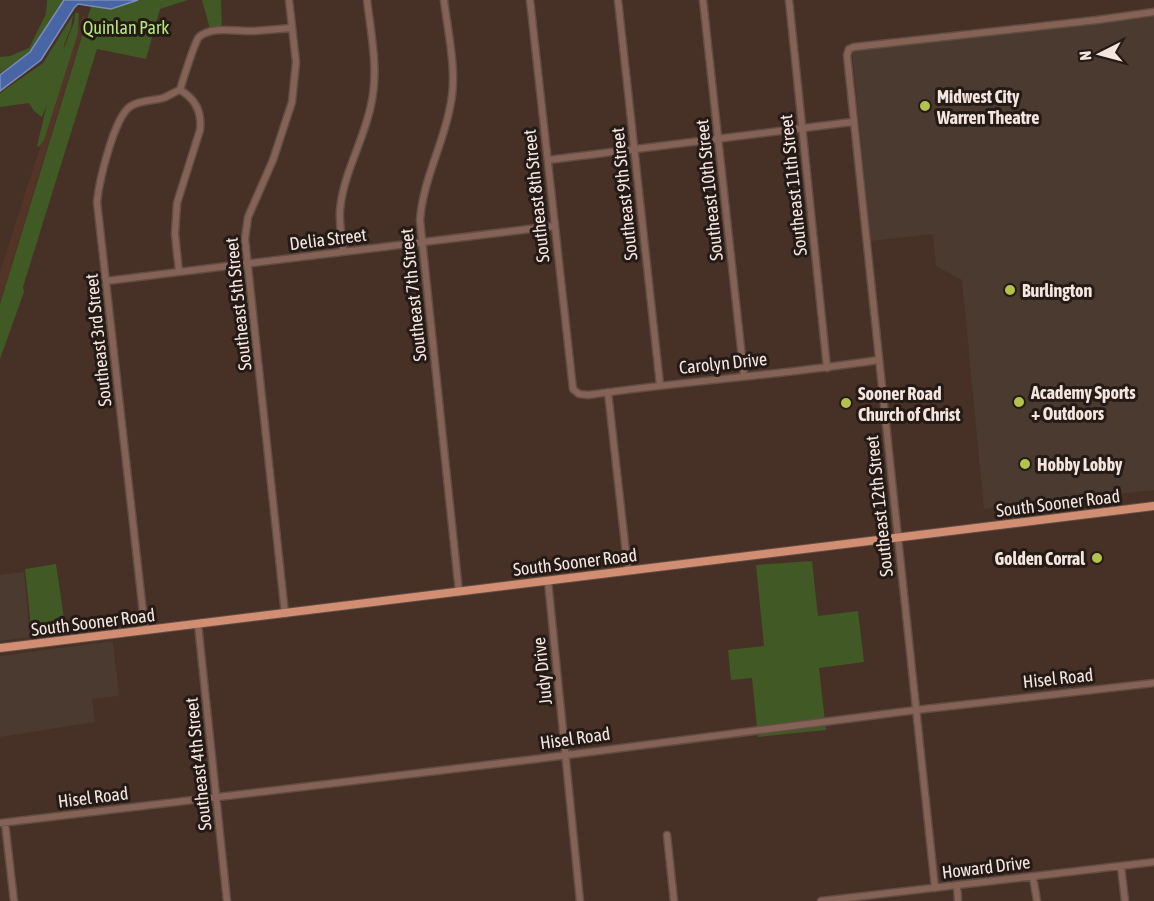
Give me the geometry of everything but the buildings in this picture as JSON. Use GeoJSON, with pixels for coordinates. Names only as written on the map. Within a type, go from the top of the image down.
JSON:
{"type":"FeatureCollection","features":[{"type":"Feature","properties":{"kind":"main road","name":"South Sooner Road"},"geometry":{"type":"LineString","coordinates":[[0,648],[1154,506]]}},
{"type":"Feature","properties":{"kind":"street","name":"Southeast 5th Street"},"geometry":{"type":"LineString","coordinates":[[285,614],[245,239],[248,218],[273,160],[292,102],[296,71],[289,0]]}},
{"type":"Feature","properties":{"kind":"street"},"geometry":{"type":"LineString","coordinates":[[344,251],[339,222],[340,208],[346,180],[371,107],[374,89],[374,66],[367,0]]}},
{"type":"Feature","properties":{"kind":"street","name":"Southeast 7th Street"},"geometry":{"type":"LineString","coordinates":[[444,0],[453,91],[447,121],[424,193],[420,220],[459,592]]}},
{"type":"Feature","properties":{"kind":"street","name":"Southeast 8th Street"},"geometry":{"type":"LineString","coordinates":[[530,0],[573,389]]}},
{"type":"Feature","properties":{"kind":"street","name":"Southeast 9th Street"},"geometry":{"type":"LineString","coordinates":[[618,0],[660,385]]}},
{"type":"Feature","properties":{"kind":"street","name":"Southeast 10th Street"},"geometry":{"type":"LineString","coordinates":[[703,0],[744,376]]}},
{"type":"Feature","properties":{"kind":"street","name":"Southeast 11th Street"},"geometry":{"type":"LineString","coordinates":[[789,0],[827,368]]}},
{"type":"Feature","properties":{"kind":"street","name":"Southeast 12th Street"},"geometry":{"type":"LineString","coordinates":[[935,888],[846,65],[849,49],[1154,12]]}},
{"type":"Feature","properties":{"kind":"street"},"geometry":{"type":"LineString","coordinates":[[179,272],[174,234],[177,203],[200,130],[201,120],[195,102],[180,90],[194,45],[200,37],[219,31],[292,28]]}},
{"type":"Feature","properties":{"kind":"street","name":"Southeast 3rd Street"},"geometry":{"type":"LineString","coordinates":[[145,630],[97,202],[99,184],[119,120],[132,105],[164,98],[180,90]]}},
{"type":"Feature","properties":{"kind":"street"},"geometry":{"type":"LineString","coordinates":[[548,160],[852,122]]}},
{"type":"Feature","properties":{"kind":"street","name":"Delia Street"},"geometry":{"type":"LineString","coordinates":[[106,281],[554,226]]}},
{"type":"Feature","properties":{"kind":"street","name":"Carolyn Drive"},"geometry":{"type":"LineString","coordinates":[[573,389],[579,394],[588,395],[660,385],[827,368],[878,360]]}},
{"type":"Feature","properties":{"kind":"street"},"geometry":{"type":"LineString","coordinates":[[608,392],[628,571]]}},
{"type":"Feature","properties":{"kind":"street","name":"Judy Drive"},"geometry":{"type":"LineString","coordinates":[[548,581],[580,901]]}},
{"type":"Feature","properties":{"kind":"street","name":"Southeast 4th Street"},"geometry":{"type":"LineString","coordinates":[[198,624],[227,901]]}},
{"type":"Feature","properties":{"kind":"street","name":"Hisel Road"},"geometry":{"type":"LineString","coordinates":[[3,823],[916,710],[1154,683]]}},
{"type":"Feature","properties":{"kind":"street"},"geometry":{"type":"LineString","coordinates":[[3,823],[14,901]]}},
{"type":"Feature","properties":{"kind":"street"},"geometry":{"type":"LineString","coordinates":[[667,835],[674,901]]}},
{"type":"Feature","properties":{"kind":"street","name":"Howard Drive"},"geometry":{"type":"LineString","coordinates":[[821,901],[1154,862]]}},
{"type":"Feature","properties":{"kind":"street"},"geometry":{"type":"LineString","coordinates":[[1121,867],[1125,901]]}},
{"type":"Feature","properties":{"kind":"street"},"geometry":{"type":"LineString","coordinates":[[1033,877],[1037,901]]}},
{"type":"Feature","properties":{"kind":"street"},"geometry":{"type":"LineString","coordinates":[[957,885],[958,901]]}},
{"type":"Feature","properties":{"kind":"shaded area"},"geometry":{"type":"Polygon","coordinates":[[[82,16],[87,17],[0,302],[0,272],[82,16]]]}},
{"type":"Feature","properties":{"kind":"shaded area"},"geometry":{"type":"Polygon","coordinates":[[[1154,17],[1154,490],[984,509],[962,280],[936,266],[933,234],[871,241],[852,51],[1154,17]]]}},
{"type":"Feature","properties":{"kind":"shaded area"},"geometry":{"type":"Polygon","coordinates":[[[24,572],[30,637],[0,641],[0,575],[24,572]]]}},
{"type":"Feature","properties":{"kind":"shaded area"},"geometry":{"type":"Polygon","coordinates":[[[113,641],[119,696],[92,699],[95,722],[0,737],[0,656],[113,641]]]}},
{"type":"Feature","properties":{"kind":"green space"},"geometry":{"type":"Polygon","coordinates":[[[47,0],[64,0],[30,52],[0,73],[0,57],[10,56],[29,48],[46,14],[47,0]]]}},
{"type":"Feature","properties":{"kind":"green space"},"geometry":{"type":"Polygon","coordinates":[[[93,0],[188,0],[160,9],[146,59],[97,49],[23,287],[24,292],[0,359],[0,304],[93,0]]]}},
{"type":"Feature","properties":{"kind":"green space","name":"Quinlan Park"},"geometry":{"type":"Polygon","coordinates":[[[202,0],[221,0],[222,28],[210,29],[202,0]]]}},
{"type":"Feature","properties":{"kind":"green space"},"geometry":{"type":"Polygon","coordinates":[[[75,13],[79,13],[78,33],[44,140],[39,147],[37,146],[47,104],[42,117],[29,103],[0,107],[0,93],[43,63],[73,15],[64,48],[74,22],[75,13]]]}},
{"type":"Feature","properties":{"kind":"green space"},"geometry":{"type":"Polygon","coordinates":[[[812,561],[818,616],[858,611],[864,662],[819,668],[826,730],[758,737],[752,678],[731,680],[728,650],[764,646],[756,565],[812,561]]]}},
{"type":"Feature","properties":{"kind":"green space"},"geometry":{"type":"Polygon","coordinates":[[[56,564],[66,632],[32,637],[25,569],[56,564]]]}},
{"type":"Feature","properties":{"kind":"water"},"geometry":{"type":"Polygon","coordinates":[[[64,0],[138,0],[111,9],[78,4],[41,60],[0,91],[0,75],[30,52],[64,0]]]}},
{"type":"Feature","properties":{"kind":"place","name":"Midwest City Warren Theatre"},"geometry":{"type":"Point","coordinates":[925,106]}},
{"type":"Feature","properties":{"kind":"place","name":"Burlington"},"geometry":{"type":"Point","coordinates":[1010,290]}},
{"type":"Feature","properties":{"kind":"place","name":"Academy Sports + Outdoors"},"geometry":{"type":"Point","coordinates":[1019,402]}},
{"type":"Feature","properties":{"kind":"place","name":"Sooner Road Church of Christ"},"geometry":{"type":"Point","coordinates":[846,403]}},
{"type":"Feature","properties":{"kind":"place","name":"Hobby Lobby"},"geometry":{"type":"Point","coordinates":[1025,464]}},
{"type":"Feature","properties":{"kind":"place","name":"Golden Corral"},"geometry":{"type":"Point","coordinates":[1097,558]}}]}
